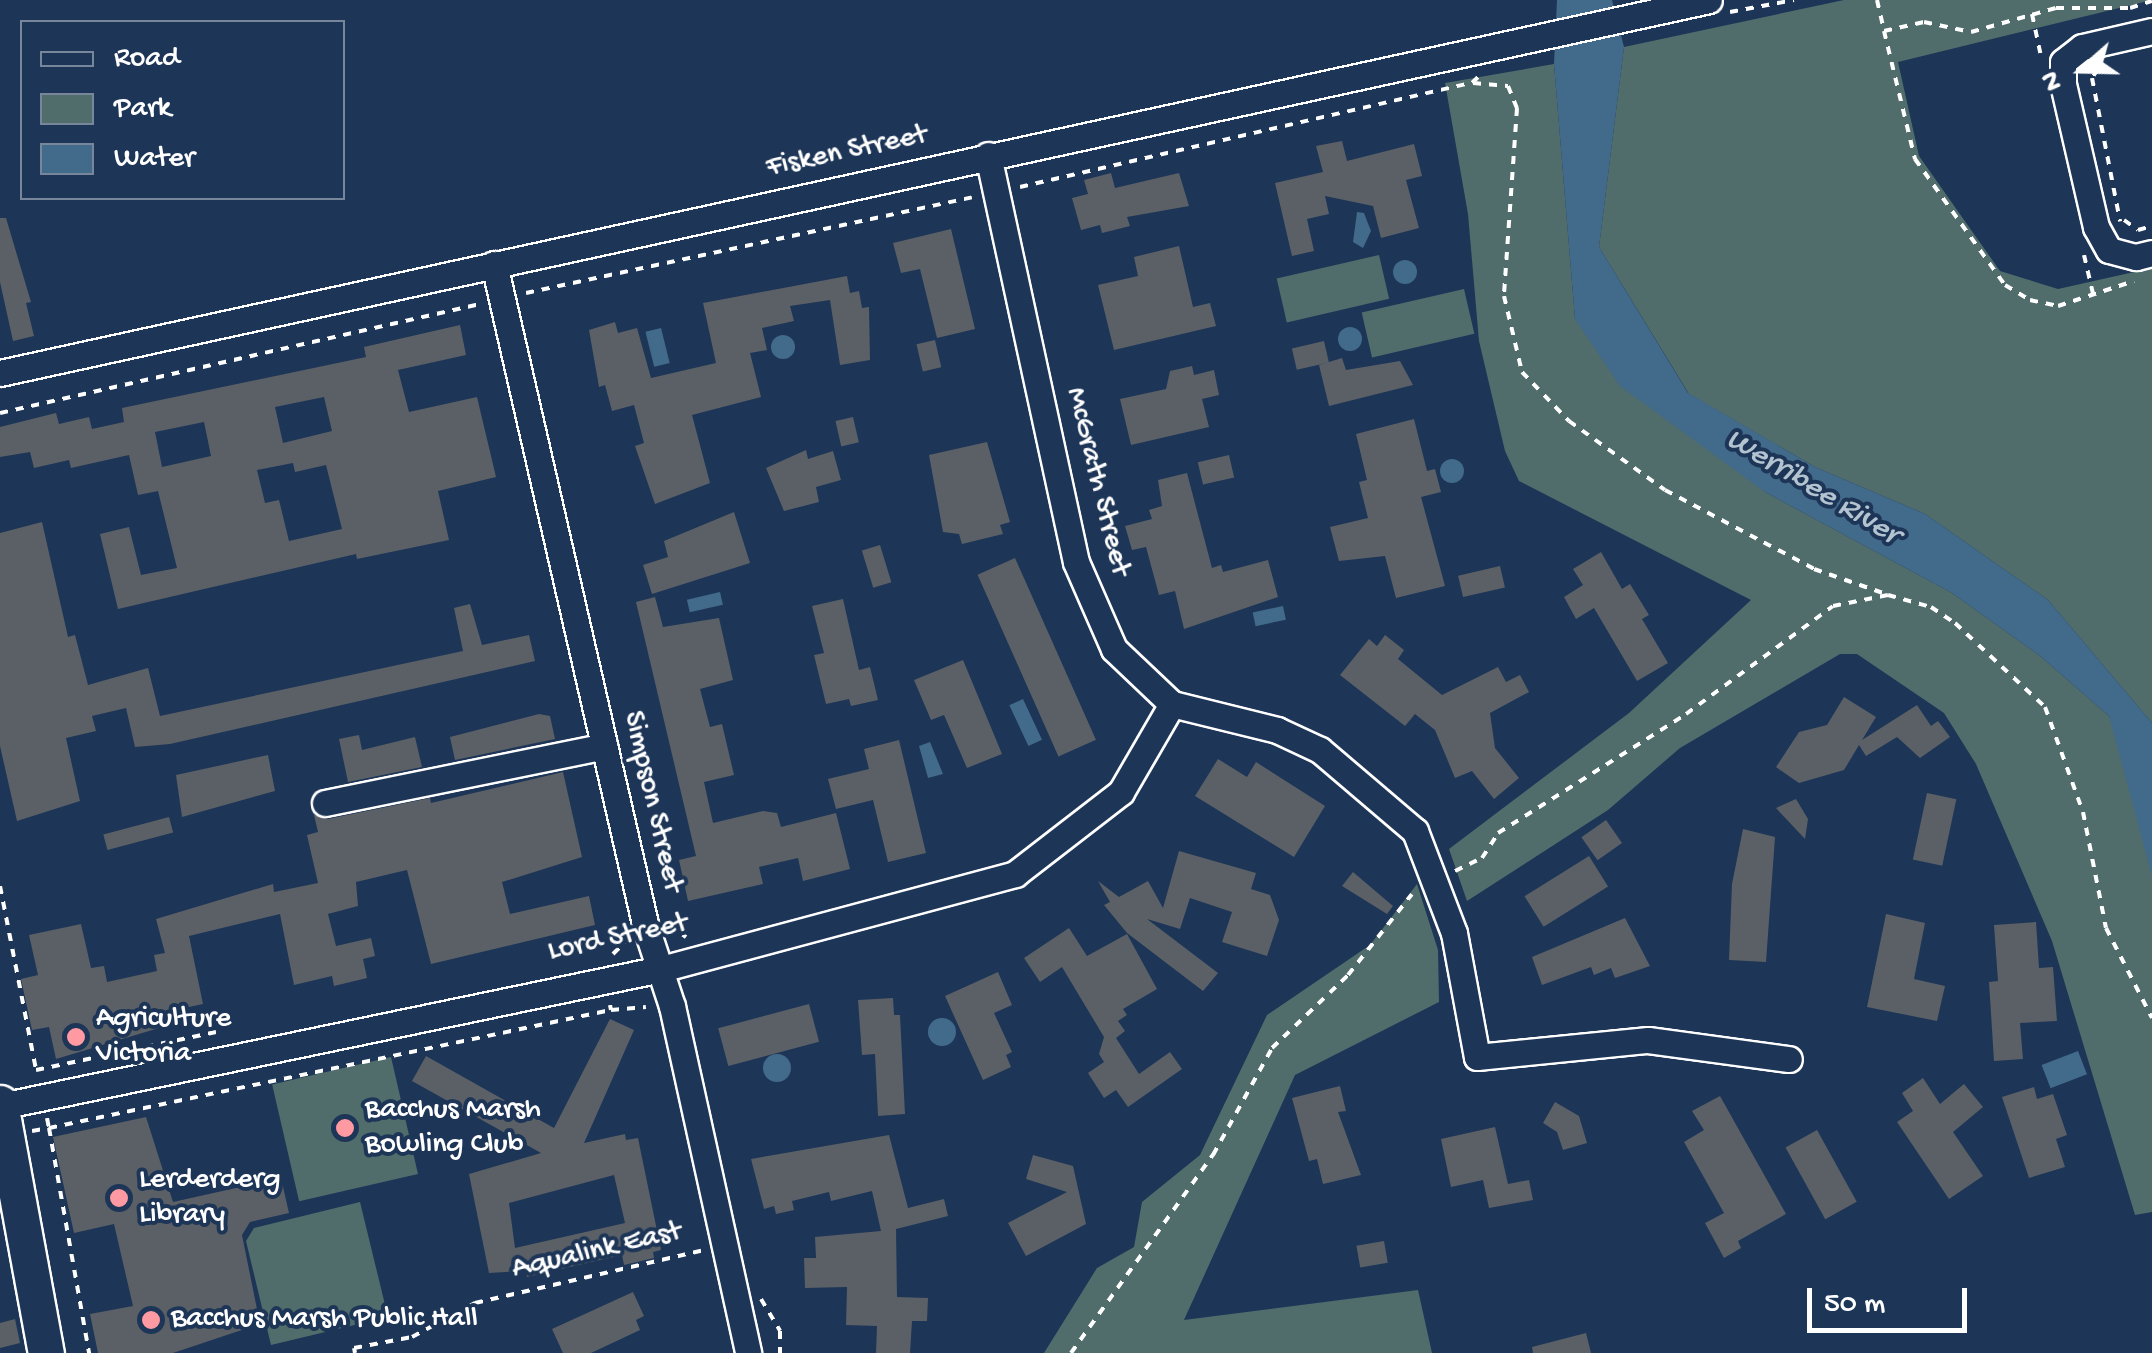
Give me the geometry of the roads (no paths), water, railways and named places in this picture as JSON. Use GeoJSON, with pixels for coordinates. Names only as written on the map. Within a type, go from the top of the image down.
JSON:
{"type":"FeatureCollection","features":[{"type":"Feature","properties":{"kind":"main road"},"geometry":{"type":"LineString","coordinates":[[0,1104],[46,1353]]}},
{"type":"Feature","properties":{"kind":"street","name":"Fisken Street"},"geometry":{"type":"LineString","coordinates":[[0,373],[1709,0]]}},
{"type":"Feature","properties":{"kind":"street"},"geometry":{"type":"LineString","coordinates":[[2152,31],[2082,47],[2063,62],[2063,84],[2096,227],[2110,250],[2136,257],[2152,253]]}},
{"type":"Feature","properties":{"kind":"street","name":"McGrath Street"},"geometry":{"type":"LineString","coordinates":[[988,155],[1076,562],[1114,649],[1172,704],[1277,730],[1320,750],[1414,831],[1454,933],[1477,1056],[1648,1040],[1789,1059]]}},
{"type":"Feature","properties":{"kind":"street","name":"Simpson Street"},"geometry":{"type":"LineString","coordinates":[[494,264],[748,1353]]}},
{"type":"Feature","properties":{"kind":"street","name":"Lord Street"},"geometry":{"type":"LineString","coordinates":[[0,1104],[661,968],[1015,874],[1122,792],[1172,704]]}},
{"type":"Feature","properties":{"kind":"street"},"geometry":{"type":"LineString","coordinates":[[325,802],[604,746]]}},
{"type":"Feature","properties":{"kind":"water","name":"Werribee River"},"geometry":{"type":"Polygon","coordinates":[[[1557,0],[1612,0],[1624,47],[1599,247],[1688,393],[1815,467],[1925,514],[2048,600],[2152,723],[2152,876],[2109,716],[2039,655],[1952,593],[1765,492],[1620,386],[1575,319],[1554,64],[1557,0]]]}},
{"type":"Feature","properties":{"kind":"water"},"geometry":{"type":"Polygon","coordinates":[[[1357,212],[1364,213],[1371,231],[1363,248],[1353,242],[1357,212]]]}},
{"type":"Feature","properties":{"kind":"water"},"geometry":{"type":"Polygon","coordinates":[[[1405,260],[1414,263],[1414,281],[1405,284],[1396,281],[1393,272],[1396,263],[1405,260]]]}},
{"type":"Feature","properties":{"kind":"water"},"geometry":{"type":"Polygon","coordinates":[[[1350,327],[1359,330],[1359,348],[1350,351],[1341,348],[1338,339],[1341,330],[1350,327]]]}},
{"type":"Feature","properties":{"kind":"water"},"geometry":{"type":"Polygon","coordinates":[[[661,328],[670,363],[654,367],[645,332],[661,328]]]}},
{"type":"Feature","properties":{"kind":"water"},"geometry":{"type":"Polygon","coordinates":[[[783,335],[795,347],[783,359],[771,347],[783,335]]]}},
{"type":"Feature","properties":{"kind":"water"},"geometry":{"type":"Polygon","coordinates":[[[1452,459],[1464,471],[1452,483],[1440,471],[1452,459]]]}},
{"type":"Feature","properties":{"kind":"water"},"geometry":{"type":"Polygon","coordinates":[[[720,592],[723,605],[690,612],[687,600],[720,592]]]}},
{"type":"Feature","properties":{"kind":"water"},"geometry":{"type":"Polygon","coordinates":[[[1283,606],[1286,620],[1256,626],[1253,612],[1283,606]]]}},
{"type":"Feature","properties":{"kind":"water"},"geometry":{"type":"Polygon","coordinates":[[[1023,699],[1042,740],[1028,746],[1009,705],[1023,699]]]}},
{"type":"Feature","properties":{"kind":"water"},"geometry":{"type":"Polygon","coordinates":[[[930,742],[943,774],[928,778],[919,746],[930,742]]]}},
{"type":"Feature","properties":{"kind":"water"},"geometry":{"type":"Polygon","coordinates":[[[942,1018],[952,1022],[956,1032],[952,1042],[942,1046],[932,1042],[928,1032],[932,1022],[942,1018]]]}},
{"type":"Feature","properties":{"kind":"water"},"geometry":{"type":"Polygon","coordinates":[[[2078,1051],[2087,1074],[2051,1088],[2042,1065],[2078,1051]]]}},
{"type":"Feature","properties":{"kind":"water"},"geometry":{"type":"Polygon","coordinates":[[[777,1054],[787,1058],[791,1068],[787,1078],[777,1082],[767,1078],[763,1068],[767,1058],[777,1054]]]}},
{"type":"Feature","properties":{"kind":"place","name":"Agriculture Victoria"},"geometry":{"type":"Point","coordinates":[76,1037]}},
{"type":"Feature","properties":{"kind":"place","name":"Bacchus Marsh Bowling Club"},"geometry":{"type":"Point","coordinates":[345,1128]}},
{"type":"Feature","properties":{"kind":"place","name":"Lerderderg Library"},"geometry":{"type":"Point","coordinates":[119,1198]}},
{"type":"Feature","properties":{"kind":"place","name":"Bacchus Marsh Public Hall"},"geometry":{"type":"Point","coordinates":[151,1320]}}]}
